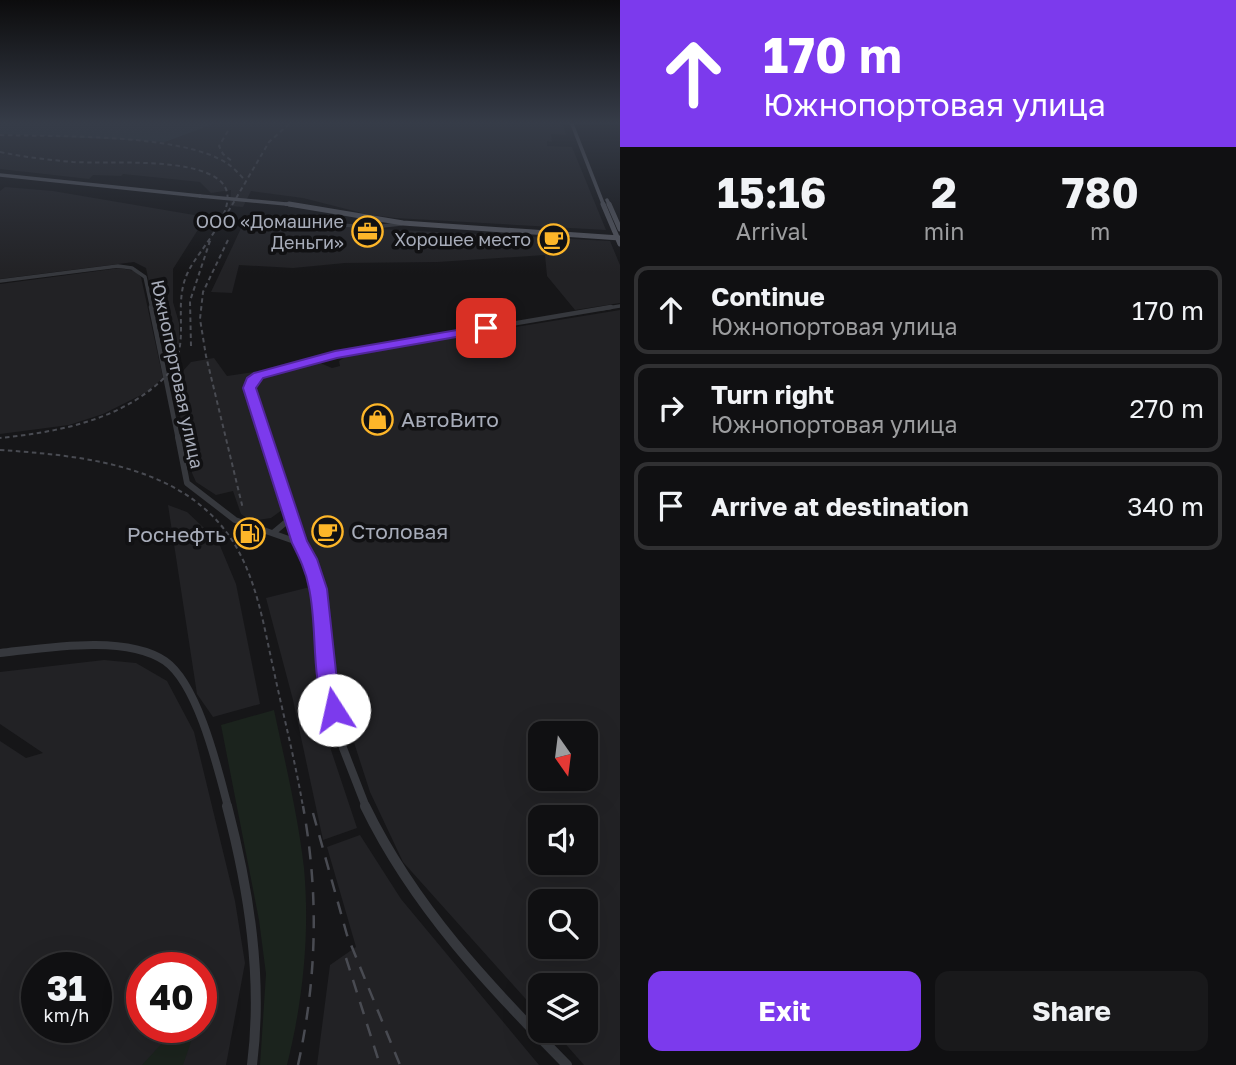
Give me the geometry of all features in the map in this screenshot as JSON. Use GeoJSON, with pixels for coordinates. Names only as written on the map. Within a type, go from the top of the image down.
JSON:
{"type":"FeatureCollection","features":[{"type":"Feature","properties":{"kind":"main road"},"geometry":{"type":"LineString","coordinates":[[0,174],[286,204],[403,223],[619,234],[595,174]]}},
{"type":"Feature","properties":{"kind":"street"},"geometry":{"type":"LineString","coordinates":[[253,220],[373,227],[403,223]]}},
{"type":"Feature","properties":{"kind":"street","name":"Южнопортовая улица"},"geometry":{"type":"LineString","coordinates":[[0,281],[118,266],[140,271],[145,277],[187,483],[235,520],[273,533]]}},
{"type":"Feature","properties":{"kind":"street"},"geometry":{"type":"LineString","coordinates":[[567,1065],[435,921],[397,869],[373,827],[348,762],[329,690],[318,589],[309,559],[291,518],[249,388],[259,375],[362,349],[620,306]]}},
{"type":"Feature","properties":{"kind":"street"},"geometry":{"type":"LineString","coordinates":[[291,518],[273,533],[300,543]]}},
{"type":"Feature","properties":{"kind":"street"},"geometry":{"type":"LineString","coordinates":[[0,653],[117,646],[166,660],[178,673],[205,724],[214,748],[251,923],[257,1007],[252,1065]]}},
{"type":"Feature","properties":{"kind":"shaded area"},"geometry":{"type":"Polygon","coordinates":[[[42,174],[583,174],[606,230],[395,218],[366,214],[303,198],[251,191],[243,207],[230,206],[231,190],[211,193],[200,182],[123,174],[93,175],[89,179],[42,174]]]}},
{"type":"Feature","properties":{"kind":"shaded area"},"geometry":{"type":"Polygon","coordinates":[[[5,187],[53,191],[206,217],[173,269],[173,302],[179,323],[179,344],[174,356],[165,358],[146,268],[134,262],[0,279],[0,191],[5,187]]]}},
{"type":"Feature","properties":{"kind":"shaded area"},"geometry":{"type":"Polygon","coordinates":[[[244,222],[610,241],[620,265],[620,303],[575,310],[547,276],[545,255],[438,262],[345,263],[293,268],[239,265],[232,293],[211,292],[244,222]]]}},
{"type":"Feature","properties":{"kind":"shaded area"},"geometry":{"type":"Polygon","coordinates":[[[120,268],[135,271],[141,277],[163,378],[147,392],[103,414],[69,425],[0,434],[0,284],[120,268]]]}},
{"type":"Feature","properties":{"kind":"shaded area"},"geometry":{"type":"Polygon","coordinates":[[[620,310],[620,1065],[584,1065],[565,1043],[598,1043],[598,973],[528,973],[528,1001],[403,862],[370,792],[338,691],[328,598],[254,385],[263,378],[320,363],[332,368],[340,366],[339,361],[349,354],[620,310]]]}},
{"type":"Feature","properties":{"kind":"shaded area"},"geometry":{"type":"Polygon","coordinates":[[[214,358],[227,376],[254,372],[243,388],[282,510],[271,518],[251,521],[241,514],[233,491],[216,495],[196,482],[192,473],[173,382],[191,362],[214,358]]]}},
{"type":"Feature","properties":{"kind":"shaded area"},"geometry":{"type":"Polygon","coordinates":[[[168,505],[187,512],[218,541],[236,584],[260,704],[213,717],[197,694],[168,505]]]}},
{"type":"Feature","properties":{"kind":"shaded area"},"geometry":{"type":"Polygon","coordinates":[[[310,587],[317,612],[319,680],[329,744],[357,828],[323,840],[293,700],[266,598],[310,587]]]}},
{"type":"Feature","properties":{"kind":"shaded area"},"geometry":{"type":"Polygon","coordinates":[[[104,660],[136,663],[167,681],[194,732],[235,901],[245,963],[226,1065],[0,1065],[0,741],[26,758],[43,753],[0,724],[0,672],[104,660]]]}},
{"type":"Feature","properties":{"kind":"shaded area"},"geometry":{"type":"Polygon","coordinates":[[[274,710],[301,848],[306,918],[301,992],[287,1065],[260,1065],[266,974],[259,920],[221,725],[274,710]]]}},
{"type":"Feature","properties":{"kind":"shaded area"},"geometry":{"type":"Polygon","coordinates":[[[360,835],[401,899],[539,1065],[317,1065],[330,965],[356,947],[327,847],[360,835]]]}},
{"type":"Feature","properties":{"kind":"shaded area"},"geometry":{"type":"Polygon","coordinates":[[[162,1043],[191,1043],[183,1065],[142,1065],[162,1043]]]}},
{"type":"Feature","properties":{"kind":"railway"},"geometry":{"type":"LineString","coordinates":[[0,438],[65,428],[106,415],[145,394],[172,368],[180,342],[183,286],[193,263],[218,226],[227,201],[226,189],[219,180],[207,174]]}},
{"type":"Feature","properties":{"kind":"railway"},"geometry":{"type":"LineString","coordinates":[[239,174],[244,179]]}},
{"type":"Feature","properties":{"kind":"railway"},"geometry":{"type":"LineString","coordinates":[[228,212],[250,174]]}},
{"type":"Feature","properties":{"kind":"railway"},"geometry":{"type":"LineString","coordinates":[[191,346],[190,301],[211,238]]}},
{"type":"Feature","properties":{"kind":"railway"},"geometry":{"type":"LineString","coordinates":[[228,240],[203,292],[200,319],[206,356],[243,509]]}},
{"type":"Feature","properties":{"kind":"railway"},"geometry":{"type":"LineString","coordinates":[[0,450],[70,457],[139,472],[171,486],[200,504],[224,529],[243,560],[257,599],[303,807]]}},
{"type":"Feature","properties":{"kind":"railway"},"geometry":{"type":"LineString","coordinates":[[298,1065],[309,1000],[314,936],[312,871],[303,806]]}},
{"type":"Feature","properties":{"kind":"railway"},"geometry":{"type":"LineString","coordinates":[[313,813],[347,935],[400,1065]]}},
{"type":"Feature","properties":{"kind":"railway"},"geometry":{"type":"LineString","coordinates":[[346,958],[380,1065]]}},
{"type":"Feature","properties":{"kind":"place","name":"ООО «Домашние Деньги»"},"geometry":{"type":"Point","coordinates":[367,231]}},
{"type":"Feature","properties":{"kind":"place","name":"Хорошее место"},"geometry":{"type":"Point","coordinates":[554,239]}},
{"type":"Feature","properties":{"kind":"place","name":"АвтоВито"},"geometry":{"type":"Point","coordinates":[378,419]}},
{"type":"Feature","properties":{"kind":"place","name":"Столовая"},"geometry":{"type":"Point","coordinates":[328,531]}},
{"type":"Feature","properties":{"kind":"place","name":"Роснефть"},"geometry":{"type":"Point","coordinates":[249,534]}},
{"type":"Feature","properties":{"kind":"route"},"geometry":{"type":"LineString","coordinates":[[334,710],[329,690],[318,589],[249,388],[259,375],[335,354],[486,328]]}}]}
